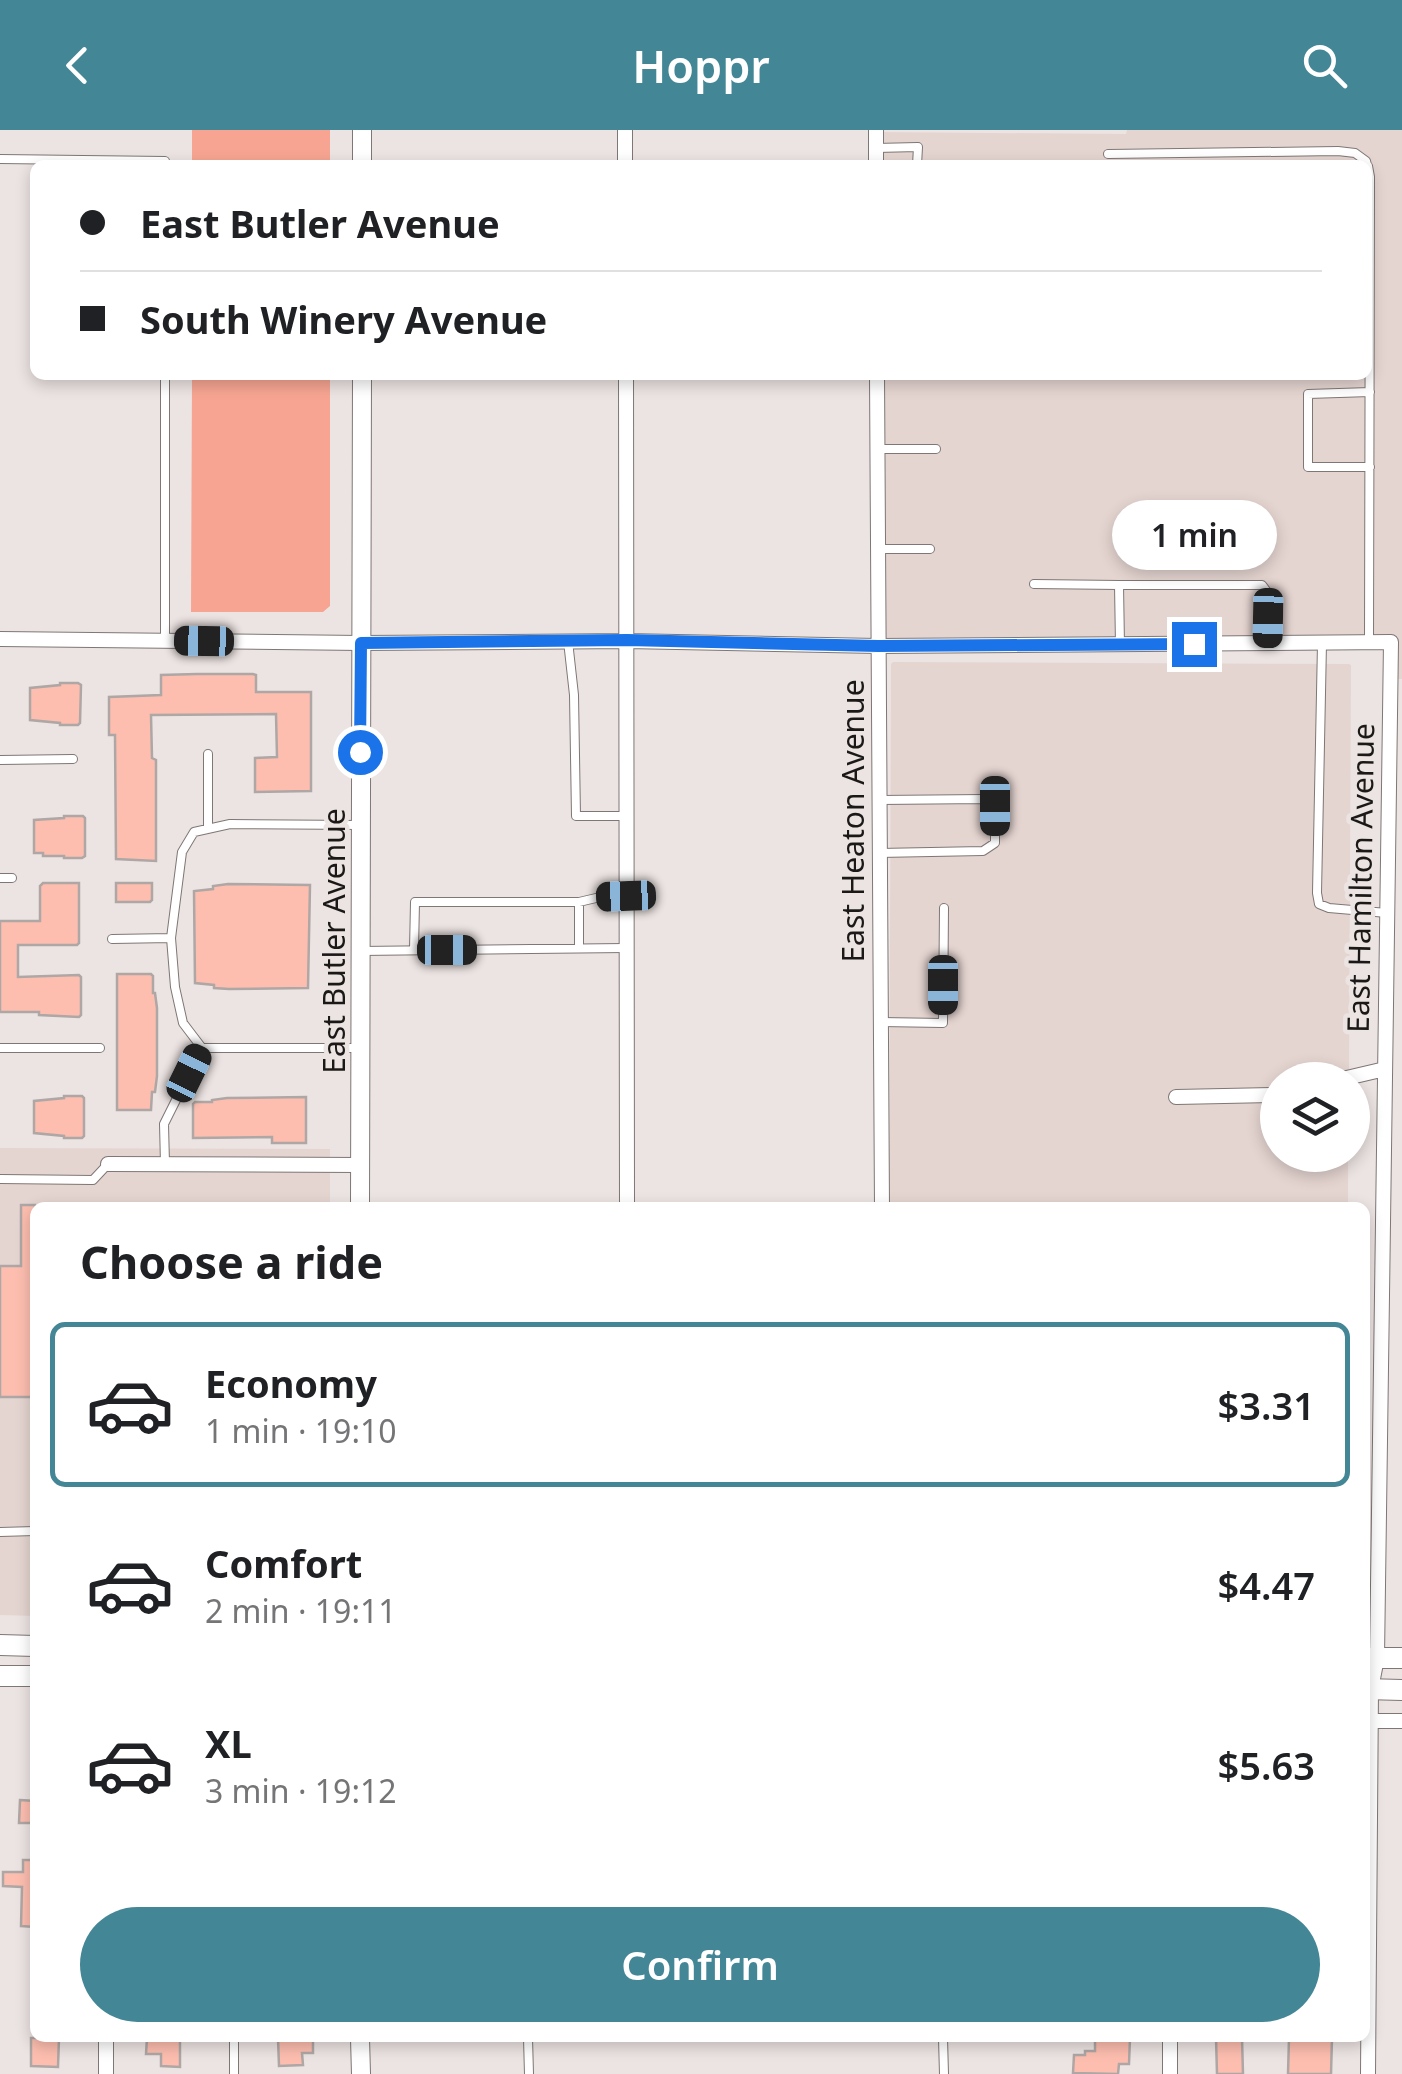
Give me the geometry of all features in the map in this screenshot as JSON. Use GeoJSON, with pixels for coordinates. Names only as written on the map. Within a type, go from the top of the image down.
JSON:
{"type":"FeatureCollection","features":[{"type":"Feature","properties":{"kind":"main road"},"geometry":{"type":"LineString","coordinates":[[0,1645],[30,1646]]}},
{"type":"Feature","properties":{"kind":"main road"},"geometry":{"type":"LineString","coordinates":[[1371,1658],[1402,1658]]}},
{"type":"Feature","properties":{"kind":"main road"},"geometry":{"type":"LineString","coordinates":[[0,1676],[30,1676]]}},
{"type":"Feature","properties":{"kind":"main road"},"geometry":{"type":"LineString","coordinates":[[1370,1690],[1402,1690]]}},
{"type":"Feature","properties":{"kind":"street"},"geometry":{"type":"LineString","coordinates":[[362,130],[362,160]]}},
{"type":"Feature","properties":{"kind":"street"},"geometry":{"type":"LineString","coordinates":[[625,130],[625,160]]}},
{"type":"Feature","properties":{"kind":"street"},"geometry":{"type":"LineString","coordinates":[[876,130],[876,160]]}},
{"type":"Feature","properties":{"kind":"street","name":"East Butler Avenue"},"geometry":{"type":"LineString","coordinates":[[360,1202],[362,380]]}},
{"type":"Feature","properties":{"kind":"street"},"geometry":{"type":"LineString","coordinates":[[626,380],[627,1202]]}},
{"type":"Feature","properties":{"kind":"street","name":"East Heaton Avenue"},"geometry":{"type":"LineString","coordinates":[[877,380],[882,1202]]}},
{"type":"Feature","properties":{"kind":"street"},"geometry":{"type":"LineString","coordinates":[[0,640],[627,640],[878,646],[1369,642],[1394,653]]}},
{"type":"Feature","properties":{"kind":"street","name":"East Hamilton Avenue"},"geometry":{"type":"LineString","coordinates":[[1371,1658],[1394,653]]}},
{"type":"Feature","properties":{"kind":"street"},"geometry":{"type":"LineString","coordinates":[[1370,1073],[1385,1069]]}},
{"type":"Feature","properties":{"kind":"street"},"geometry":{"type":"LineString","coordinates":[[1176,1097],[1260,1095]]}},
{"type":"Feature","properties":{"kind":"street"},"geometry":{"type":"LineString","coordinates":[[108,1164],[360,1165]]}},
{"type":"Feature","properties":{"kind":"street"},"geometry":{"type":"LineString","coordinates":[[1370,1721],[1402,1721]]}},
{"type":"Feature","properties":{"kind":"street"},"geometry":{"type":"LineString","coordinates":[[106,2042],[106,2074]]}},
{"type":"Feature","properties":{"kind":"street"},"geometry":{"type":"LineString","coordinates":[[360,2042],[361,2074]]}},
{"type":"Feature","properties":{"kind":"street"},"geometry":{"type":"LineString","coordinates":[[1170,2042],[1170,2074]]}},
{"type":"Feature","properties":{"kind":"street","name":"East Hamilton Avenue"},"geometry":{"type":"LineString","coordinates":[[1368,2042],[1368,2074]]}},
{"type":"Feature","properties":{"kind":"lane"},"geometry":{"type":"LineString","coordinates":[[876,148],[918,147],[918,160]]}},
{"type":"Feature","properties":{"kind":"lane"},"geometry":{"type":"LineString","coordinates":[[1108,154],[1338,151],[1355,153],[1365,160]]}},
{"type":"Feature","properties":{"kind":"lane"},"geometry":{"type":"LineString","coordinates":[[0,160],[30,160]]}},
{"type":"Feature","properties":{"kind":"lane"},"geometry":{"type":"LineString","coordinates":[[165,380],[165,640]]}},
{"type":"Feature","properties":{"kind":"lane"},"geometry":{"type":"LineString","coordinates":[[1369,642],[1370,380]]}},
{"type":"Feature","properties":{"kind":"lane"},"geometry":{"type":"LineString","coordinates":[[1370,392],[1308,394],[1308,467],[1370,467]]}},
{"type":"Feature","properties":{"kind":"lane"},"geometry":{"type":"LineString","coordinates":[[878,449],[936,449]]}},
{"type":"Feature","properties":{"kind":"lane"},"geometry":{"type":"LineString","coordinates":[[878,548],[930,549]]}},
{"type":"Feature","properties":{"kind":"lane"},"geometry":{"type":"LineString","coordinates":[[1034,584],[1262,585],[1268,593],[1267,644]]}},
{"type":"Feature","properties":{"kind":"lane"},"geometry":{"type":"LineString","coordinates":[[1120,585],[1120,644]]}},
{"type":"Feature","properties":{"kind":"lane"},"geometry":{"type":"LineString","coordinates":[[568,641],[574,695],[576,816],[626,816]]}},
{"type":"Feature","properties":{"kind":"lane"},"geometry":{"type":"LineString","coordinates":[[1322,643],[1316,893],[1320,904],[1329,908],[1387,914]]}},
{"type":"Feature","properties":{"kind":"lane"},"geometry":{"type":"LineString","coordinates":[[208,754],[208,829]]}},
{"type":"Feature","properties":{"kind":"lane"},"geometry":{"type":"LineString","coordinates":[[0,760],[73,759]]}},
{"type":"Feature","properties":{"kind":"lane"},"geometry":{"type":"LineString","coordinates":[[879,800],[984,799],[995,806],[995,843],[984,851],[880,853]]}},
{"type":"Feature","properties":{"kind":"lane"},"geometry":{"type":"LineString","coordinates":[[202,1048],[183,1024],[171,938],[182,852],[194,832],[230,824],[360,825]]}},
{"type":"Feature","properties":{"kind":"lane"},"geometry":{"type":"LineString","coordinates":[[0,878],[12,878]]}},
{"type":"Feature","properties":{"kind":"lane"},"geometry":{"type":"LineString","coordinates":[[414,950],[414,902],[579,902],[626,896]]}},
{"type":"Feature","properties":{"kind":"lane"},"geometry":{"type":"LineString","coordinates":[[578,948],[579,902]]}},
{"type":"Feature","properties":{"kind":"lane"},"geometry":{"type":"LineString","coordinates":[[880,1022],[943,1024],[944,908]]}},
{"type":"Feature","properties":{"kind":"lane"},"geometry":{"type":"LineString","coordinates":[[112,939],[171,938]]}},
{"type":"Feature","properties":{"kind":"lane"},"geometry":{"type":"LineString","coordinates":[[360,951],[627,948]]}},
{"type":"Feature","properties":{"kind":"lane"},"geometry":{"type":"LineString","coordinates":[[0,1048],[100,1048]]}},
{"type":"Feature","properties":{"kind":"lane"},"geometry":{"type":"LineString","coordinates":[[202,1048],[360,1048]]}},
{"type":"Feature","properties":{"kind":"lane"},"geometry":{"type":"LineString","coordinates":[[165,1164],[164,1124],[202,1048]]}},
{"type":"Feature","properties":{"kind":"lane"},"geometry":{"type":"LineString","coordinates":[[0,1179],[93,1180],[108,1164]]}},
{"type":"Feature","properties":{"kind":"lane"},"geometry":{"type":"LineString","coordinates":[[0,1532],[30,1531]]}},
{"type":"Feature","properties":{"kind":"lane"},"geometry":{"type":"LineString","coordinates":[[234,2042],[234,2074]]}},
{"type":"Feature","properties":{"kind":"lane"},"geometry":{"type":"LineString","coordinates":[[528,2042],[529,2074]]}},
{"type":"Feature","properties":{"kind":"lane"},"geometry":{"type":"LineString","coordinates":[[943,2042],[944,2074]]}},
{"type":"Feature","properties":{"kind":"shaded area"},"geometry":{"type":"Polygon","coordinates":[[[192,130],[330,130],[330,160],[192,160],[192,130]]]}},
{"type":"Feature","properties":{"kind":"shaded area"},"geometry":{"type":"Polygon","coordinates":[[[1127,130],[1402,130],[1402,679],[1398,679],[1397,640],[877,638],[877,380],[1372,380],[1372,160],[878,160],[878,132],[1126,134],[1127,130]]]}},
{"type":"Feature","properties":{"kind":"shaded area"},"geometry":{"type":"Polygon","coordinates":[[[192,380],[330,380],[330,606],[323,612],[191,612],[192,380]]]}},
{"type":"Feature","properties":{"kind":"shaded area"},"geometry":{"type":"Polygon","coordinates":[[[891,664],[1351,665],[1349,1062],[1260,1062],[1260,1172],[1348,1172],[1348,1202],[889,1202],[891,664]]]}},
{"type":"Feature","properties":{"kind":"shaded area"},"geometry":{"type":"Polygon","coordinates":[[[0,1148],[330,1149],[330,1202],[30,1202],[30,1616],[0,1615],[0,1148]]]}},
{"type":"Feature","properties":{"kind":"building"},"geometry":{"type":"Polygon","coordinates":[[[253,674],[256,692],[311,692],[311,791],[255,792],[255,758],[277,757],[276,714],[151,715],[152,758],[156,760],[156,861],[116,859],[115,735],[109,735],[109,697],[161,695],[161,675],[253,674]]]}},
{"type":"Feature","properties":{"kind":"building"},"geometry":{"type":"Polygon","coordinates":[[[60,683],[81,685],[80,723],[60,725],[30,720],[30,688],[60,683]]]}},
{"type":"Feature","properties":{"kind":"building"},"geometry":{"type":"Polygon","coordinates":[[[85,818],[85,856],[64,858],[34,853],[34,820],[85,818]]]}},
{"type":"Feature","properties":{"kind":"building"},"geometry":{"type":"Polygon","coordinates":[[[43,883],[79,883],[79,943],[18,945],[18,977],[79,975],[79,1017],[0,1012],[0,921],[40,921],[43,883]]]}},
{"type":"Feature","properties":{"kind":"building"},"geometry":{"type":"Polygon","coordinates":[[[116,883],[152,883],[152,900],[116,902],[116,883]]]}},
{"type":"Feature","properties":{"kind":"building"},"geometry":{"type":"Polygon","coordinates":[[[228,884],[310,885],[308,988],[229,989],[195,983],[194,891],[228,884]]]}},
{"type":"Feature","properties":{"kind":"building"},"geometry":{"type":"Polygon","coordinates":[[[117,974],[153,976],[157,1076],[151,1110],[117,1110],[117,974]]]}},
{"type":"Feature","properties":{"kind":"building"},"geometry":{"type":"Polygon","coordinates":[[[64,1096],[84,1098],[84,1136],[64,1138],[34,1133],[34,1101],[64,1096]]]}},
{"type":"Feature","properties":{"kind":"building"},"geometry":{"type":"Polygon","coordinates":[[[306,1097],[306,1143],[272,1143],[272,1137],[193,1138],[195,1102],[306,1097]]]}},
{"type":"Feature","properties":{"kind":"building"},"geometry":{"type":"Polygon","coordinates":[[[21,1205],[30,1205],[30,1397],[0,1397],[0,1266],[21,1266],[21,1205]]]}},
{"type":"Feature","properties":{"kind":"building"},"geometry":{"type":"Polygon","coordinates":[[[20,1800],[30,1801],[30,1823],[19,1823],[20,1800]]]}},
{"type":"Feature","properties":{"kind":"building"},"geometry":{"type":"Polygon","coordinates":[[[23,1860],[30,1860],[30,1927],[21,1926],[22,1887],[3,1886],[3,1872],[23,1872],[23,1860]]]}},
{"type":"Feature","properties":{"kind":"building"},"geometry":{"type":"Polygon","coordinates":[[[31,2042],[59,2042],[58,2067],[31,2066],[31,2042]]]}},
{"type":"Feature","properties":{"kind":"building"},"geometry":{"type":"Polygon","coordinates":[[[147,2042],[180,2042],[180,2067],[161,2066],[161,2054],[146,2054],[147,2042]]]}},
{"type":"Feature","properties":{"kind":"building"},"geometry":{"type":"Polygon","coordinates":[[[278,2042],[313,2042],[313,2053],[302,2053],[303,2065],[279,2066],[278,2042]]]}},
{"type":"Feature","properties":{"kind":"building"},"geometry":{"type":"Polygon","coordinates":[[[1095,2042],[1130,2042],[1129,2064],[1119,2064],[1118,2074],[1073,2073],[1074,2055],[1095,2051],[1095,2042]]]}},
{"type":"Feature","properties":{"kind":"building"},"geometry":{"type":"Polygon","coordinates":[[[1216,2042],[1242,2042],[1243,2074],[1217,2074],[1216,2042]]]}},
{"type":"Feature","properties":{"kind":"building"},"geometry":{"type":"Polygon","coordinates":[[[1289,2042],[1332,2042],[1331,2074],[1288,2074],[1289,2042]]]}},
{"type":"Feature","properties":{"kind":"route"},"geometry":{"type":"LineString","coordinates":[[360,752],[361,643],[627,640],[878,646],[1194,644]]}}]}
